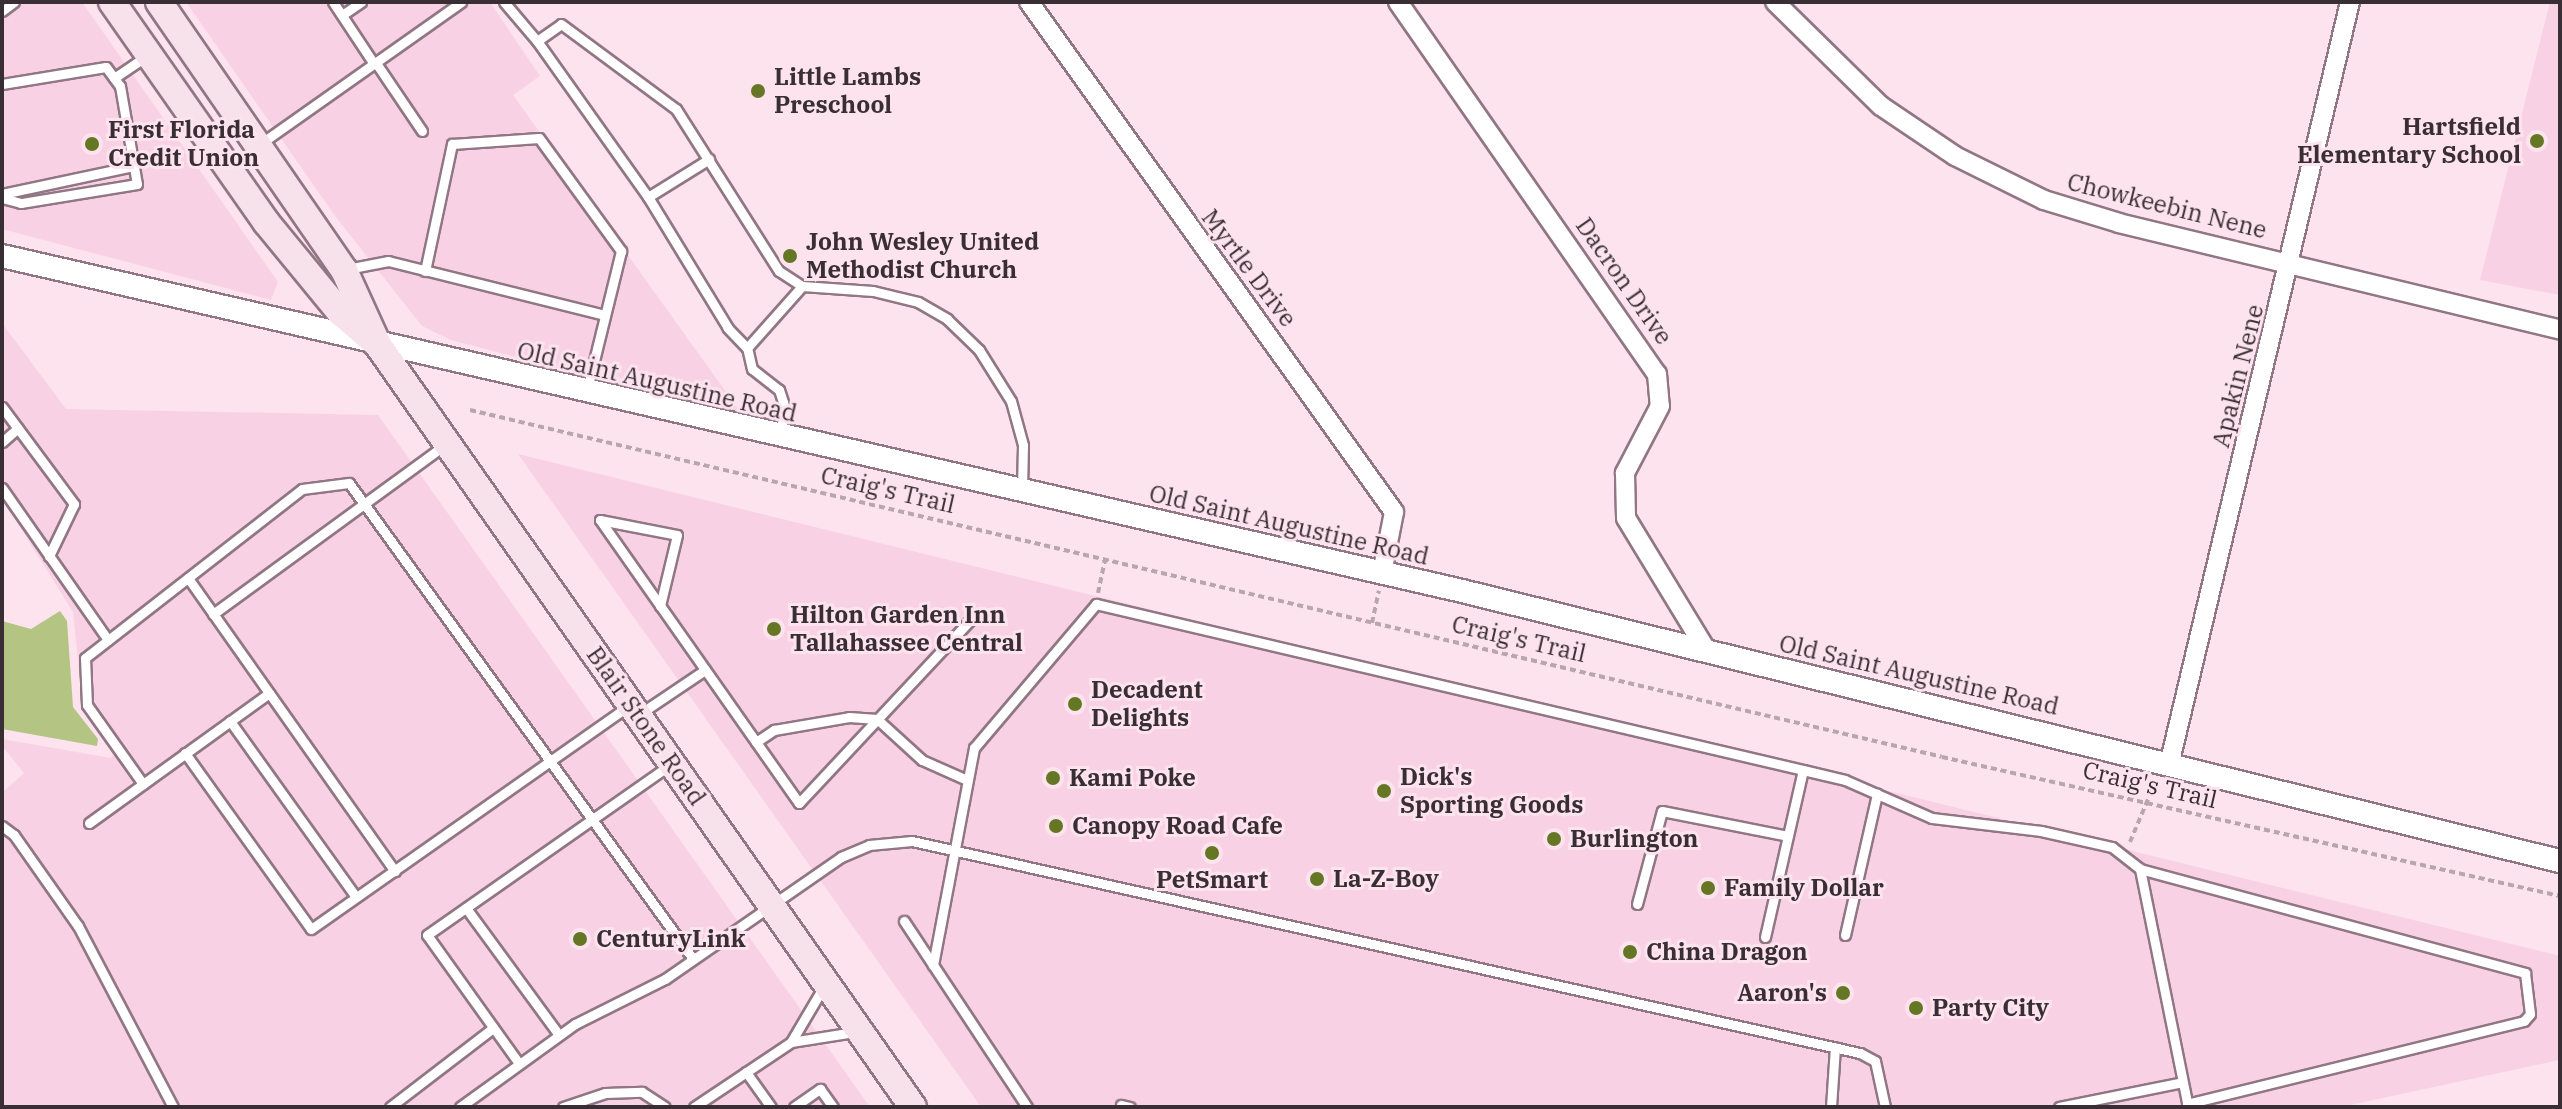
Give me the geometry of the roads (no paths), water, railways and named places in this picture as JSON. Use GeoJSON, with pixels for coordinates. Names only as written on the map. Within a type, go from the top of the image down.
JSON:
{"type":"FeatureCollection","features":[{"type":"Feature","properties":{"kind":"main road"},"geometry":{"type":"LineString","coordinates":[[118,11],[150,2]]}},
{"type":"Feature","properties":{"kind":"main road","name":"Blair Stone Road"},"geometry":{"type":"LineString","coordinates":[[159,2],[260,144],[344,270],[378,345]]}},
{"type":"Feature","properties":{"kind":"main road","name":"Blair Stone Road"},"geometry":{"type":"LineString","coordinates":[[118,11],[304,271],[378,345],[913,1107]]}},
{"type":"Feature","properties":{"kind":"main road"},"geometry":{"type":"LineString","coordinates":[[149,55],[181,33]]}},
{"type":"Feature","properties":{"kind":"street","name":"Myrtle Drive"},"geometry":{"type":"LineString","coordinates":[[1029,2],[1394,512],[1382,573]]}},
{"type":"Feature","properties":{"kind":"street","name":"Dacron Drive"},"geometry":{"type":"LineString","coordinates":[[1398,2],[1657,374],[1660,406],[1625,473],[1626,518],[1707,651]]}},
{"type":"Feature","properties":{"kind":"street","name":"Chowkeebin Nene"},"geometry":{"type":"LineString","coordinates":[[1775,2],[1881,106],[1997,180],[2119,223],[2290,261],[2560,330]]}},
{"type":"Feature","properties":{"kind":"street","name":"Apakin Nene"},"geometry":{"type":"LineString","coordinates":[[2166,760],[2290,261],[2350,2]]}},
{"type":"Feature","properties":{"kind":"street","name":"Old Saint Augustine Road"},"geometry":{"type":"LineString","coordinates":[[2,256],[378,345],[1382,573],[2166,760],[2560,861]]}},
{"type":"Feature","properties":{"kind":"lane"},"geometry":{"type":"LineString","coordinates":[[2,11],[14,2]]}},
{"type":"Feature","properties":{"kind":"lane"},"geometry":{"type":"LineString","coordinates":[[333,2],[422,131]]}},
{"type":"Feature","properties":{"kind":"lane"},"geometry":{"type":"LineString","coordinates":[[342,15],[361,2]]}},
{"type":"Feature","properties":{"kind":"lane"},"geometry":{"type":"LineString","coordinates":[[260,144],[461,2]]}},
{"type":"Feature","properties":{"kind":"lane"},"geometry":{"type":"LineString","coordinates":[[504,2],[537,41],[648,197],[728,328],[747,348],[752,369],[779,390],[786,413],[777,436]]}},
{"type":"Feature","properties":{"kind":"lane"},"geometry":{"type":"LineString","coordinates":[[537,41],[561,24],[676,109],[779,271],[802,286],[873,291],[918,302],[947,319],[979,350],[1011,401],[1023,445],[1022,491]]}},
{"type":"Feature","properties":{"kind":"lane"},"geometry":{"type":"LineString","coordinates":[[114,78],[149,55]]}},
{"type":"Feature","properties":{"kind":"lane"},"geometry":{"type":"LineString","coordinates":[[2,84],[91,66],[106,67],[114,78],[137,184],[21,203],[2,196]]}},
{"type":"Feature","properties":{"kind":"lane"},"geometry":{"type":"LineString","coordinates":[[425,271],[452,144],[539,138],[621,251],[586,392]]}},
{"type":"Feature","properties":{"kind":"lane"},"geometry":{"type":"LineString","coordinates":[[648,197],[709,159]]}},
{"type":"Feature","properties":{"kind":"lane"},"geometry":{"type":"LineString","coordinates":[[2,196],[134,166]]}},
{"type":"Feature","properties":{"kind":"lane"},"geometry":{"type":"LineString","coordinates":[[344,270],[388,261],[604,315]]}},
{"type":"Feature","properties":{"kind":"lane"},"geometry":{"type":"LineString","coordinates":[[747,348],[802,286]]}},
{"type":"Feature","properties":{"kind":"lane"},"geometry":{"type":"LineString","coordinates":[[2,407],[74,504],[49,556]]}},
{"type":"Feature","properties":{"kind":"lane"},"geometry":{"type":"LineString","coordinates":[[2,442],[18,428]]}},
{"type":"Feature","properties":{"kind":"lane"},"geometry":{"type":"LineString","coordinates":[[213,614],[447,443]]}},
{"type":"Feature","properties":{"kind":"lane"},"geometry":{"type":"LineString","coordinates":[[143,784],[87,705],[85,658],[302,489],[349,483],[693,959]]}},
{"type":"Feature","properties":{"kind":"lane"},"geometry":{"type":"LineString","coordinates":[[2,488],[108,640]]}},
{"type":"Feature","properties":{"kind":"lane"},"geometry":{"type":"LineString","coordinates":[[660,606],[677,535],[600,520],[660,605],[660,606],[705,670],[799,803],[976,614]]}},
{"type":"Feature","properties":{"kind":"lane"},"geometry":{"type":"LineString","coordinates":[[188,578],[395,871]]}},
{"type":"Feature","properties":{"kind":"lane"},"geometry":{"type":"LineString","coordinates":[[933,965],[952,850],[974,748],[1096,604],[1803,770],[1877,794],[1932,818],[2041,831],[2112,847],[2140,869],[2525,973],[2530,1014],[2524,1021],[2188,1105],[2140,869]]}},
{"type":"Feature","properties":{"kind":"lane"},"geometry":{"type":"LineString","coordinates":[[185,753],[311,929],[551,760],[705,670]]}},
{"type":"Feature","properties":{"kind":"lane"},"geometry":{"type":"LineString","coordinates":[[89,823],[269,693]]}},
{"type":"Feature","properties":{"kind":"lane"},"geometry":{"type":"LineString","coordinates":[[756,742],[774,730],[849,717],[877,719],[922,760],[967,780]]}},
{"type":"Feature","properties":{"kind":"lane"},"geometry":{"type":"LineString","coordinates":[[230,721],[356,897]]}},
{"type":"Feature","properties":{"kind":"lane"},"geometry":{"type":"LineString","coordinates":[[518,1062],[427,935],[672,763]]}},
{"type":"Feature","properties":{"kind":"lane"},"geometry":{"type":"LineString","coordinates":[[1765,937],[1803,770]]}},
{"type":"Feature","properties":{"kind":"lane"},"geometry":{"type":"LineString","coordinates":[[1845,935],[1877,794]]}},
{"type":"Feature","properties":{"kind":"lane"},"geometry":{"type":"LineString","coordinates":[[1637,904],[1662,811],[1788,836]]}},
{"type":"Feature","properties":{"kind":"lane"},"geometry":{"type":"LineString","coordinates":[[2,826],[14,835],[78,926],[173,1107]]}},
{"type":"Feature","properties":{"kind":"lane"},"geometry":{"type":"LineString","coordinates":[[460,1107],[559,1035],[693,959],[770,903],[869,845],[912,841],[1835,1047],[1875,1061],[1885,1107]]}},
{"type":"Feature","properties":{"kind":"lane"},"geometry":{"type":"LineString","coordinates":[[466,908],[559,1035]]}},
{"type":"Feature","properties":{"kind":"lane"},"geometry":{"type":"LineString","coordinates":[[904,921],[1027,1107]]}},
{"type":"Feature","properties":{"kind":"lane"},"geometry":{"type":"LineString","coordinates":[[791,1042],[826,982]]}},
{"type":"Feature","properties":{"kind":"lane"},"geometry":{"type":"LineString","coordinates":[[390,1107],[493,1028]]}},
{"type":"Feature","properties":{"kind":"lane"},"geometry":{"type":"LineString","coordinates":[[694,1107],[791,1042],[860,1032]]}},
{"type":"Feature","properties":{"kind":"lane"},"geometry":{"type":"LineString","coordinates":[[1831,1107],[1835,1047]]}},
{"type":"Feature","properties":{"kind":"lane"},"geometry":{"type":"LineString","coordinates":[[746,1072],[771,1107]]}},
{"type":"Feature","properties":{"kind":"lane"},"geometry":{"type":"LineString","coordinates":[[2059,1107],[2183,1082]]}},
{"type":"Feature","properties":{"kind":"lane"},"geometry":{"type":"LineString","coordinates":[[794,1107],[820,1089],[833,1107]]}},
{"type":"Feature","properties":{"kind":"lane"},"geometry":{"type":"LineString","coordinates":[[563,1107],[605,1093],[642,1092],[665,1107]]}},
{"type":"Feature","properties":{"kind":"place","name":"Little Lambs Preschool"},"geometry":{"type":"Point","coordinates":[758,91]}},
{"type":"Feature","properties":{"kind":"place","name":"Hartsfield Elementary School"},"geometry":{"type":"Point","coordinates":[2537,141]}},
{"type":"Feature","properties":{"kind":"place","name":"First Florida Credit Union"},"geometry":{"type":"Point","coordinates":[92,144]}},
{"type":"Feature","properties":{"kind":"place","name":"John Wesley United Methodist Church"},"geometry":{"type":"Point","coordinates":[790,256]}},
{"type":"Feature","properties":{"kind":"place","name":"Hilton Garden Inn Tallahassee Central"},"geometry":{"type":"Point","coordinates":[774,629]}},
{"type":"Feature","properties":{"kind":"place","name":"Decadent Delights"},"geometry":{"type":"Point","coordinates":[1075,704]}},
{"type":"Feature","properties":{"kind":"place","name":"Kami Poke"},"geometry":{"type":"Point","coordinates":[1053,778]}},
{"type":"Feature","properties":{"kind":"place","name":"Dick's Sporting Goods"},"geometry":{"type":"Point","coordinates":[1384,791]}},
{"type":"Feature","properties":{"kind":"place","name":"Canopy Road Cafe"},"geometry":{"type":"Point","coordinates":[1056,826]}},
{"type":"Feature","properties":{"kind":"place","name":"Burlington"},"geometry":{"type":"Point","coordinates":[1554,839]}},
{"type":"Feature","properties":{"kind":"place","name":"PetSmart"},"geometry":{"type":"Point","coordinates":[1212,853]}},
{"type":"Feature","properties":{"kind":"place","name":"La-Z-Boy"},"geometry":{"type":"Point","coordinates":[1317,879]}},
{"type":"Feature","properties":{"kind":"place","name":"Family Dollar"},"geometry":{"type":"Point","coordinates":[1708,888]}},
{"type":"Feature","properties":{"kind":"place","name":"CenturyLink"},"geometry":{"type":"Point","coordinates":[580,939]}},
{"type":"Feature","properties":{"kind":"place","name":"China Dragon"},"geometry":{"type":"Point","coordinates":[1630,952]}},
{"type":"Feature","properties":{"kind":"place","name":"Aaron's"},"geometry":{"type":"Point","coordinates":[1843,993]}},
{"type":"Feature","properties":{"kind":"place","name":"Party City"},"geometry":{"type":"Point","coordinates":[1916,1008]}}]}
